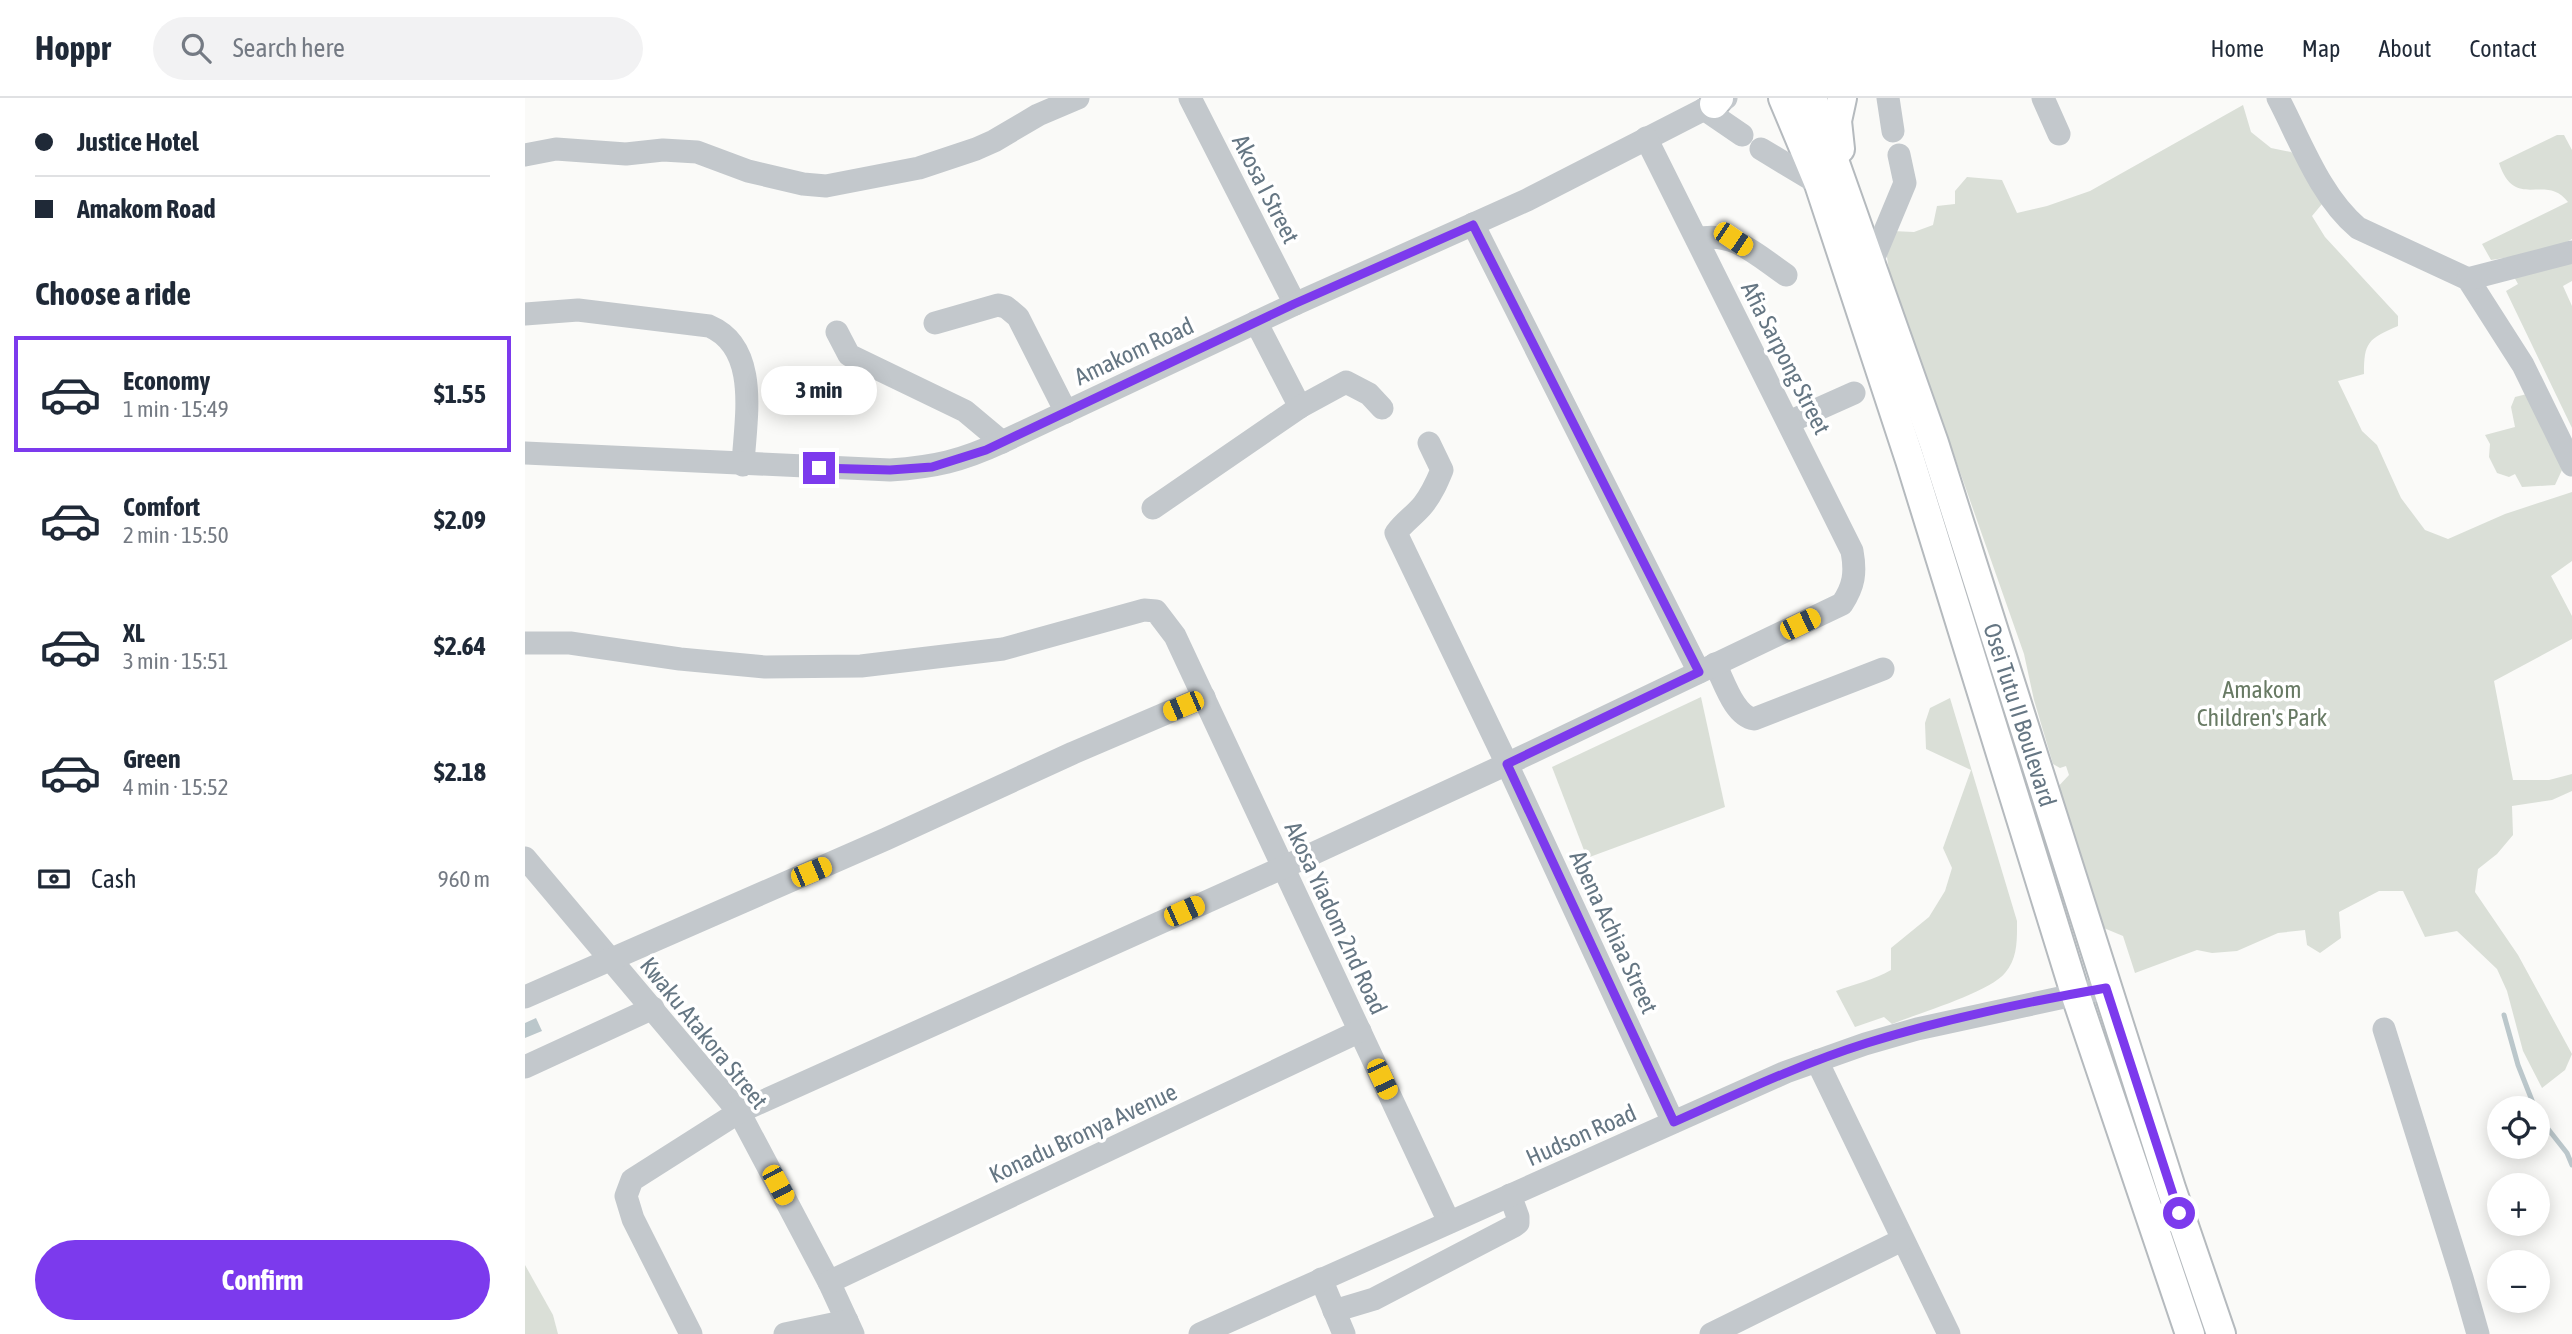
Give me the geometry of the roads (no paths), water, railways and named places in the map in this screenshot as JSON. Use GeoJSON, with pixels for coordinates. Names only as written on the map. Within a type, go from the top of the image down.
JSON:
{"type":"FeatureCollection","features":[{"type":"Feature","properties":{"kind":"main road","name":"Osei Tutu II Boulevard"},"geometry":{"type":"LineString","coordinates":[[1783,98],[1832,185],[1870,267],[1934,443],[2106,988],[2221,1334]]}},
{"type":"Feature","properties":{"kind":"main road","name":"Osei Tutu II Boulevard"},"geometry":{"type":"LineString","coordinates":[[1812,98],[1832,185],[1910,460],[2075,993],[2190,1334]]}},
{"type":"Feature","properties":{"kind":"main road"},"geometry":{"type":"LineString","coordinates":[[1832,185],[1837,121],[1842,98]]}},
{"type":"Feature","properties":{"kind":"street"},"geometry":{"type":"LineString","coordinates":[[525,155],[556,149],[626,154],[663,150],[697,152],[748,171],[803,184],[826,186],[919,169],[994,141],[1038,115],[1078,98]]}},
{"type":"Feature","properties":{"kind":"street","name":"Akosa I Street"},"geometry":{"type":"LineString","coordinates":[[1190,98],[1294,304]]}},
{"type":"Feature","properties":{"kind":"street"},"geometry":{"type":"LineString","coordinates":[[1888,98],[1893,131]]}},
{"type":"Feature","properties":{"kind":"street"},"geometry":{"type":"LineString","coordinates":[[2043,98],[2059,134]]}},
{"type":"Feature","properties":{"kind":"street"},"geometry":{"type":"LineString","coordinates":[[2278,98],[2330,197],[2344,216],[2358,228],[2468,279],[2523,365],[2572,465]]}},
{"type":"Feature","properties":{"kind":"street"},"geometry":{"type":"LineString","coordinates":[[1722,101],[1742,135]]}},
{"type":"Feature","properties":{"kind":"street","name":"Amakom Road"},"geometry":{"type":"LineString","coordinates":[[525,453],[743,465],[890,470],[932,467],[1002,442],[1294,304],[1527,200],[1722,101]]}},
{"type":"Feature","properties":{"kind":"street","name":"Afia Sarpong Street"},"geometry":{"type":"LineString","coordinates":[[1646,138],[1852,551],[1856,571],[1851,590],[1842,604],[1707,668]]}},
{"type":"Feature","properties":{"kind":"street"},"geometry":{"type":"LineString","coordinates":[[1761,149],[1832,185]]}},
{"type":"Feature","properties":{"kind":"street"},"geometry":{"type":"LineString","coordinates":[[1870,267],[1905,183],[1899,155]]}},
{"type":"Feature","properties":{"kind":"street"},"geometry":{"type":"LineString","coordinates":[[1473,225],[1707,668],[1740,711],[1747,718],[1754,719],[1883,669]]}},
{"type":"Feature","properties":{"kind":"street"},"geometry":{"type":"LineString","coordinates":[[1697,239],[1712,235],[1733,239],[1786,275]]}},
{"type":"Feature","properties":{"kind":"street"},"geometry":{"type":"LineString","coordinates":[[2468,279],[2572,252]]}},
{"type":"Feature","properties":{"kind":"street"},"geometry":{"type":"LineString","coordinates":[[935,323],[998,305],[1012,311],[1019,317],[1066,412]]}},
{"type":"Feature","properties":{"kind":"street"},"geometry":{"type":"LineString","coordinates":[[525,314],[578,310],[717,329],[742,359],[747,386],[743,465]]}},
{"type":"Feature","properties":{"kind":"street"},"geometry":{"type":"LineString","coordinates":[[1256,322],[1300,407]]}},
{"type":"Feature","properties":{"kind":"street"},"geometry":{"type":"LineString","coordinates":[[837,332],[849,355],[965,411],[1002,442]]}},
{"type":"Feature","properties":{"kind":"street"},"geometry":{"type":"LineString","coordinates":[[1153,508],[1300,407],[1346,382],[1369,394],[1382,408]]}},
{"type":"Feature","properties":{"kind":"street"},"geometry":{"type":"LineString","coordinates":[[1789,422],[1854,393]]}},
{"type":"Feature","properties":{"kind":"street","name":"Abena Achiaa Street"},"geometry":{"type":"LineString","coordinates":[[1429,443],[1442,470],[1422,508],[1406,519],[1396,533],[1674,1122]]}},
{"type":"Feature","properties":{"kind":"street","name":"Akosa Yiadom 2nd Road"},"geometry":{"type":"LineString","coordinates":[[525,643],[570,643],[680,659],[765,667],[860,666],[1003,649],[1144,610],[1156,611],[1175,636],[1205,697],[1449,1222]]}},
{"type":"Feature","properties":{"kind":"street"},"geometry":{"type":"LineString","coordinates":[[691,1334],[632,1219],[626,1196],[632,1180],[739,1112],[1284,867],[1707,668]]}},
{"type":"Feature","properties":{"kind":"street"},"geometry":{"type":"LineString","coordinates":[[525,997],[1205,697]]}},
{"type":"Feature","properties":{"kind":"street","name":"Kwaku Atakora Street"},"geometry":{"type":"LineString","coordinates":[[525,858],[739,1112],[850,1327]]}},
{"type":"Feature","properties":{"kind":"street","name":"Hudson Road"},"geometry":{"type":"LineString","coordinates":[[1200,1334],[1244,1325],[1321,1279],[1786,1072],[1917,1029],[2106,988]]}},
{"type":"Feature","properties":{"kind":"street"},"geometry":{"type":"LineString","coordinates":[[525,1067],[653,1008]]}},
{"type":"Feature","properties":{"kind":"street"},"geometry":{"type":"LineString","coordinates":[[2384,1029],[2477,1334]]}},
{"type":"Feature","properties":{"kind":"street","name":"Konadu Bronya Avenue"},"geometry":{"type":"LineString","coordinates":[[829,1282],[1360,1031]]}},
{"type":"Feature","properties":{"kind":"street"},"geometry":{"type":"LineString","coordinates":[[1817,1061],[1949,1334]]}},
{"type":"Feature","properties":{"kind":"street"},"geometry":{"type":"LineString","coordinates":[[1321,1279],[1339,1327],[1374,1298],[1518,1223],[1510,1195]]}},
{"type":"Feature","properties":{"kind":"street"},"geometry":{"type":"LineString","coordinates":[[1711,1334],[1902,1240]]}},
{"type":"Feature","properties":{"kind":"street"},"geometry":{"type":"LineString","coordinates":[[785,1334],[850,1327]]}},
{"type":"Feature","properties":{"kind":"waterway"},"geometry":{"type":"LineString","coordinates":[[2504,1015],[2530,1096]]}},
{"type":"Feature","properties":{"kind":"waterway"},"geometry":{"type":"LineString","coordinates":[[2550,1131],[2567,1153],[2572,1165]]}},
{"type":"Feature","properties":{"kind":"park label","name":"Amakom Children's Park"},"geometry":{"type":"Point","coordinates":[2262,703]}}]}
